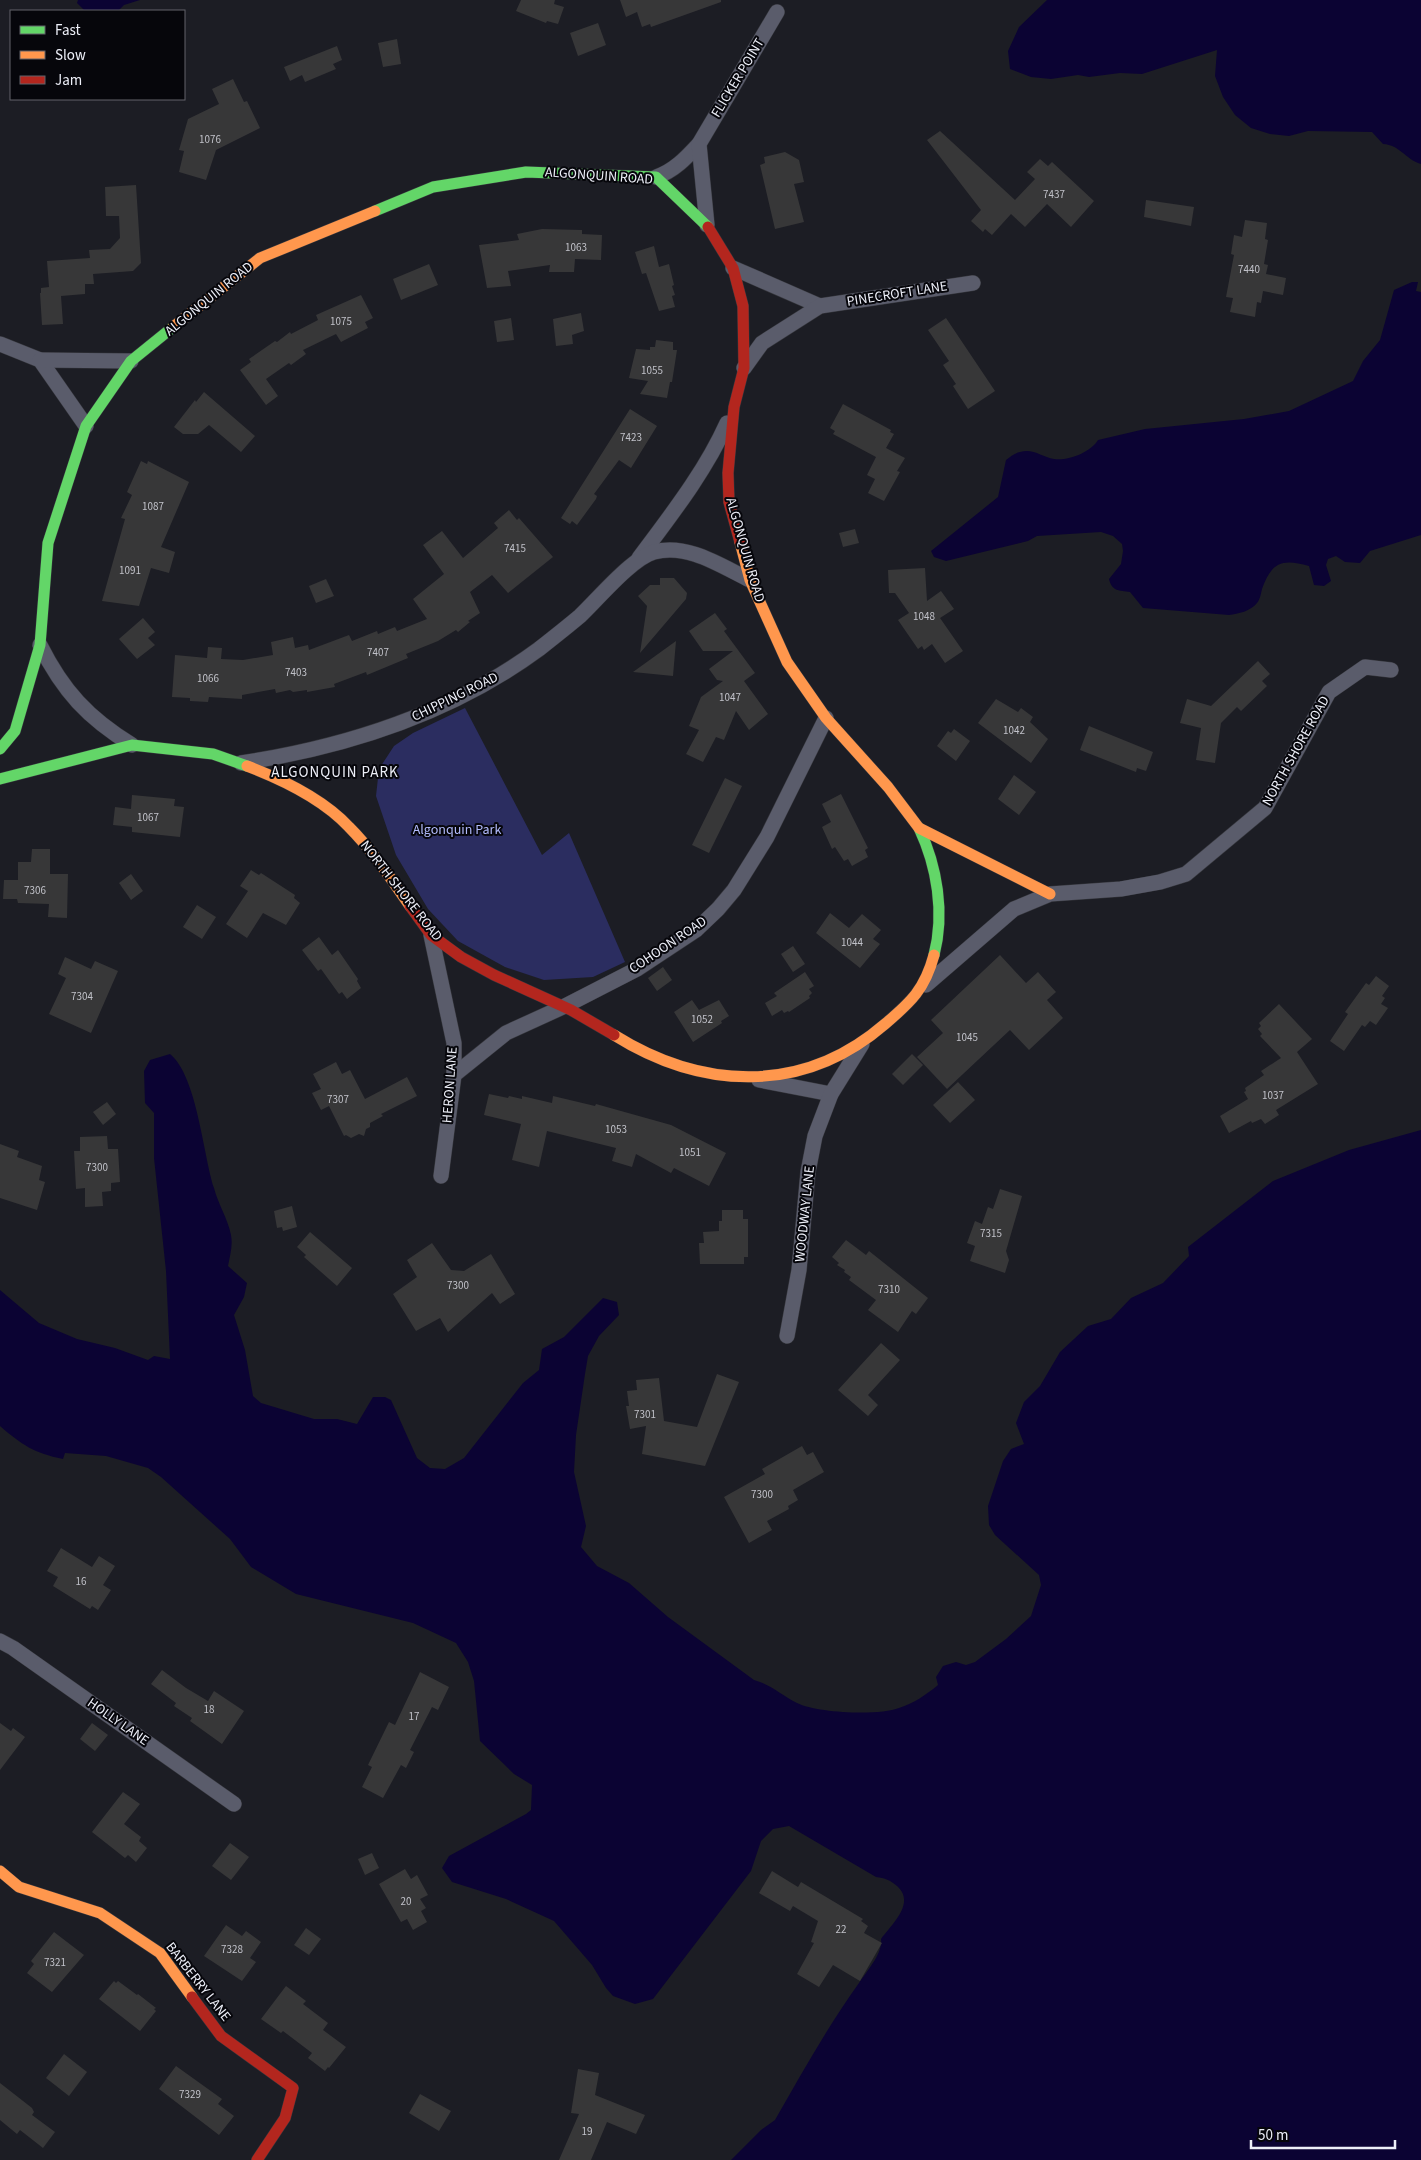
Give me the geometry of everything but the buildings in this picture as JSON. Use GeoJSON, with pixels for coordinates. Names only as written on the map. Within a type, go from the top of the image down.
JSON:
{"type":"FeatureCollection","features":[{"type":"Feature","properties":{"kind":"street","name":"FLICKER POINT"},"geometry":{"type":"LineString","coordinates":[[656,177],[668,173],[699,144],[777,12]]}},
{"type":"Feature","properties":{"kind":"street"},"geometry":{"type":"LineString","coordinates":[[699,144],[707,225]]}},
{"type":"Feature","properties":{"kind":"street","name":"ALGONQUIN ROAD"},"geometry":{"type":"LineString","coordinates":[[0,749],[15,731],[40,645],[48,543],[86,426],[131,361],[260,258],[433,187],[526,172],[656,177],[707,225],[733,268],[743,306],[744,368],[734,407],[730,435],[729,502],[750,580],[787,662],[826,718],[888,787],[919,828],[1050,894]]}},
{"type":"Feature","properties":{"kind":"street"},"geometry":{"type":"LineString","coordinates":[[733,268],[820,306]]}},
{"type":"Feature","properties":{"kind":"street","name":"PINECROFT LANE"},"geometry":{"type":"LineString","coordinates":[[744,368],[762,343],[820,306],[973,283]]}},
{"type":"Feature","properties":{"kind":"street"},"geometry":{"type":"LineString","coordinates":[[0,344],[40,360],[131,361]]}},
{"type":"Feature","properties":{"kind":"street"},"geometry":{"type":"LineString","coordinates":[[40,360],[86,426]]}},
{"type":"Feature","properties":{"kind":"street","name":"CHIPPING ROAD"},"geometry":{"type":"LineString","coordinates":[[241,763],[335,744],[407,720],[456,699],[503,673],[538,649],[579,616],[635,563],[688,492],[719,441],[734,407]]}},
{"type":"Feature","properties":{"kind":"street","name":"CHIPPING ROAD"},"geometry":{"type":"LineString","coordinates":[[635,563],[654,552],[671,549],[692,552],[750,580]]}},
{"type":"Feature","properties":{"kind":"street"},"geometry":{"type":"LineString","coordinates":[[40,645],[53,672],[67,692],[110,732],[132,745]]}},
{"type":"Feature","properties":{"kind":"street","name":"NORTH SHORE ROAD"},"geometry":{"type":"LineString","coordinates":[[0,779],[132,745],[213,754],[241,763],[276,777],[307,794],[348,825],[374,855],[431,935],[472,964],[565,1006],[628,1044],[660,1060],[693,1071],[728,1077],[770,1076],[821,1063],[844,1054],[864,1042],[883,1027],[921,989],[1014,909],[1050,894],[1121,890],[1160,882],[1186,874],[1265,808],[1329,692],[1365,667],[1391,670]]}},
{"type":"Feature","properties":{"kind":"street","name":"COHOON ROAD"},"geometry":{"type":"LineString","coordinates":[[454,1075],[506,1034],[565,1006],[637,968],[696,930],[718,909],[734,890],[767,837],[826,718]]}},
{"type":"Feature","properties":{"kind":"street","name":"NORTH SHORE ROAD"},"geometry":{"type":"LineString","coordinates":[[919,828],[924,837],[935,880],[939,918],[938,942],[934,958],[921,989]]}},
{"type":"Feature","properties":{"kind":"street","name":"HERON LANE"},"geometry":{"type":"LineString","coordinates":[[431,935],[454,1043],[454,1075],[442,1176]]}},
{"type":"Feature","properties":{"kind":"street","name":"WOODWAY LANE"},"geometry":{"type":"LineString","coordinates":[[788,1336],[799,1270],[808,1172],[816,1136],[831,1094],[864,1042]]}},
{"type":"Feature","properties":{"kind":"street"},"geometry":{"type":"LineString","coordinates":[[751,1077],[763,1082],[831,1094]]}},
{"type":"Feature","properties":{"kind":"street","name":"HOLLY LANE"},"geometry":{"type":"LineString","coordinates":[[0,1641],[14,1648],[234,1804]]}},
{"type":"Feature","properties":{"kind":"street","name":"BARBERRY LANE"},"geometry":{"type":"LineString","coordinates":[[0,1871],[19,1887],[100,1913],[160,1953],[221,2036],[293,2088],[292,2104],[288,2115],[257,2160]]}},
{"type":"Feature","properties":{"kind":"green space","name":"Algonquin Park"},"geometry":{"type":"Polygon","coordinates":[[[465,708],[542,855],[569,833],[625,962],[593,977],[544,980],[505,967],[458,941],[428,909],[396,855],[376,796],[379,769],[394,746],[413,733],[465,708]]]}},
{"type":"Feature","properties":{"kind":"shaded area"},"geometry":{"type":"Polygon","coordinates":[[[78,0],[140,0],[124,5],[119,10],[84,10],[77,3],[78,0]]]}},
{"type":"Feature","properties":{"kind":"shaded area"},"geometry":{"type":"Polygon","coordinates":[[[1047,0],[1421,0],[1421,164],[1415,162],[1398,149],[1383,144],[1372,132],[1308,131],[1289,136],[1270,134],[1251,128],[1235,115],[1223,97],[1215,76],[1217,50],[1142,74],[1120,73],[1089,77],[1078,75],[1051,79],[1031,77],[1010,69],[1008,51],[1019,27],[1047,0]]]}},
{"type":"Feature","properties":{"kind":"shaded area"},"geometry":{"type":"Polygon","coordinates":[[[1412,282],[1418,282],[1416,291],[1421,292],[1421,535],[1370,551],[1360,563],[1345,562],[1336,556],[1328,559],[1326,565],[1331,581],[1324,586],[1314,585],[1309,566],[1292,563],[1280,564],[1270,573],[1259,600],[1254,606],[1244,612],[1229,615],[1143,608],[1130,592],[1116,590],[1110,583],[1109,579],[1121,564],[1122,544],[1113,536],[1101,532],[1037,536],[1028,541],[946,561],[934,557],[931,551],[998,497],[1006,460],[1016,453],[1029,451],[1054,459],[1066,459],[1085,452],[1098,440],[1145,429],[1244,419],[1289,411],[1353,381],[1363,361],[1380,340],[1394,290],[1412,282]]]}},
{"type":"Feature","properties":{"kind":"shaded area"},"geometry":{"type":"Polygon","coordinates":[[[170,1054],[187,1079],[198,1116],[214,1188],[230,1229],[232,1243],[228,1266],[247,1283],[244,1297],[234,1315],[245,1350],[253,1396],[261,1403],[314,1419],[337,1419],[357,1424],[373,1397],[385,1397],[391,1400],[417,1458],[430,1468],[445,1469],[464,1458],[523,1383],[539,1370],[542,1349],[564,1337],[603,1298],[617,1302],[619,1315],[599,1336],[588,1356],[576,1435],[574,1472],[586,1526],[581,1547],[597,1566],[629,1583],[668,1617],[754,1680],[806,1706],[833,1711],[863,1713],[890,1710],[915,1701],[938,1685],[936,1677],[943,1666],[956,1662],[966,1665],[975,1662],[1006,1639],[1031,1616],[1041,1585],[1039,1575],[995,1535],[989,1525],[988,1506],[1003,1461],[1011,1449],[1024,1444],[1016,1423],[1024,1402],[1040,1386],[1060,1352],[1088,1326],[1111,1319],[1131,1298],[1163,1283],[1189,1256],[1188,1247],[1273,1181],[1349,1150],[1421,1130],[1421,2160],[731,2160],[761,2130],[775,2120],[826,2033],[874,1962],[880,1950],[881,1939],[896,1920],[903,1906],[904,1899],[897,1886],[892,1882],[876,1877],[789,1826],[773,1829],[761,1841],[751,1871],[653,1999],[635,2004],[613,1996],[592,1965],[554,1921],[506,1899],[452,1882],[442,1868],[449,1856],[531,1810],[532,1785],[514,1774],[480,1741],[474,1681],[468,1662],[456,1643],[413,1623],[296,1594],[251,1567],[230,1539],[161,1477],[148,1468],[106,1456],[65,1453],[63,1459],[53,1457],[29,1447],[0,1426],[0,1290],[39,1323],[77,1339],[115,1348],[148,1360],[154,1356],[170,1359],[166,1271],[154,1158],[154,1113],[145,1103],[144,1071],[150,1060],[170,1054]]]}},
{"type":"Feature","properties":{"kind":"traffic: fast"},"geometry":{"type":"LineString","coordinates":[[375,211],[433,187],[526,172],[656,177],[708,227]]}},
{"type":"Feature","properties":{"kind":"traffic: fast"},"geometry":{"type":"LineString","coordinates":[[0,749],[15,731],[40,645],[48,543],[86,426],[131,361],[173,327]]}},
{"type":"Feature","properties":{"kind":"traffic: fast"},"geometry":{"type":"LineString","coordinates":[[0,779],[132,745],[213,754],[247,766]]}},
{"type":"Feature","properties":{"kind":"traffic: fast"},"geometry":{"type":"LineString","coordinates":[[919,828],[935,874],[939,906],[939,923],[934,955]]}},
{"type":"Feature","properties":{"kind":"traffic: slow"},"geometry":{"type":"LineString","coordinates":[[173,327],[260,258],[375,211]]}},
{"type":"Feature","properties":{"kind":"traffic: slow"},"geometry":{"type":"LineString","coordinates":[[740,542],[750,580],[787,662],[826,718],[888,787],[919,828],[1050,894]]}},
{"type":"Feature","properties":{"kind":"traffic: slow"},"geometry":{"type":"LineString","coordinates":[[247,766],[301,791],[339,817],[374,855],[410,906]]}},
{"type":"Feature","properties":{"kind":"traffic: slow"},"geometry":{"type":"LineString","coordinates":[[614,1035],[648,1053],[682,1066],[717,1074],[752,1077],[786,1073],[820,1063],[853,1047],[885,1024],[916,994],[926,977],[934,955]]}},
{"type":"Feature","properties":{"kind":"traffic: slow"},"geometry":{"type":"LineString","coordinates":[[0,1871],[19,1887],[100,1913],[160,1953],[192,1997]]}},
{"type":"Feature","properties":{"kind":"traffic: jam"},"geometry":{"type":"LineString","coordinates":[[708,227],[733,268],[743,306],[744,368],[734,407],[728,473],[729,502],[740,542]]}},
{"type":"Feature","properties":{"kind":"traffic: jam"},"geometry":{"type":"LineString","coordinates":[[410,906],[431,935],[461,957],[494,975],[571,1010],[614,1035]]}},
{"type":"Feature","properties":{"kind":"traffic: jam"},"geometry":{"type":"LineString","coordinates":[[192,1997],[221,2036],[293,2088],[285,2118],[257,2160]]}},
{"type":"Feature","properties":{"kind":"district","name":"ALGONQUIN PARK"},"geometry":{"type":"Point","coordinates":[335,772]}}]}
